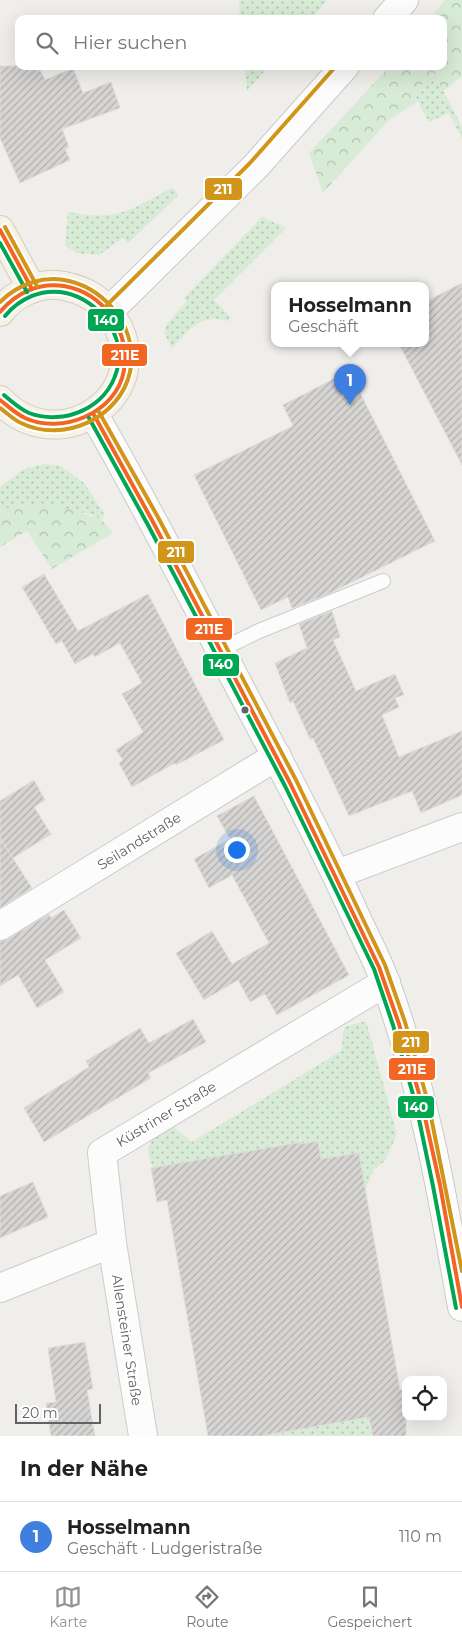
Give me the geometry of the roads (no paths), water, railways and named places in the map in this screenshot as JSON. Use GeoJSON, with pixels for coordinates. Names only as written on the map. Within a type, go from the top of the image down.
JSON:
{"type":"FeatureCollection","features":[{"type":"Feature","properties":{"kind":"main road"},"geometry":{"type":"LineString","coordinates":[[0,230],[32,289]]}},
{"type":"Feature","properties":{"kind":"main road"},"geometry":{"type":"LineString","coordinates":[[0,312],[16,296],[32,289],[60,285],[74,288],[99,301],[109,311],[118,325],[123,340],[125,356],[123,372],[110,399],[94,414],[76,422],[50,426],[4,413]]}},
{"type":"Feature","properties":{"kind":"street"},"geometry":{"type":"LineString","coordinates":[[391,15],[404,0]]}},
{"type":"Feature","properties":{"kind":"street"},"geometry":{"type":"LineString","coordinates":[[109,311],[255,167],[341,70]]}},
{"type":"Feature","properties":{"kind":"street"},"geometry":{"type":"LineString","coordinates":[[94,414],[147,505],[220,650],[277,756],[337,874],[386,982],[414,1069],[425,1113],[443,1196],[462,1307]]}},
{"type":"Feature","properties":{"kind":"street","name":"Seilandstraße"},"geometry":{"type":"LineString","coordinates":[[0,926],[277,756]]}},
{"type":"Feature","properties":{"kind":"street"},"geometry":{"type":"LineString","coordinates":[[337,874],[462,826]]}},
{"type":"Feature","properties":{"kind":"street","name":"Küstriner Straße"},"geometry":{"type":"LineString","coordinates":[[112,1243],[102,1153],[386,982]]}},
{"type":"Feature","properties":{"kind":"street"},"geometry":{"type":"LineString","coordinates":[[0,1288],[112,1243]]}},
{"type":"Feature","properties":{"kind":"street","name":"Allensteiner Straße"},"geometry":{"type":"LineString","coordinates":[[112,1243],[143,1436]]}},
{"type":"Feature","properties":{"kind":"lane"},"geometry":{"type":"LineString","coordinates":[[220,650],[259,631],[383,581]]}},
{"type":"Feature","properties":{"kind":"place","name":"Hosselmann"},"geometry":{"type":"Point","coordinates":[350,405]}}]}
